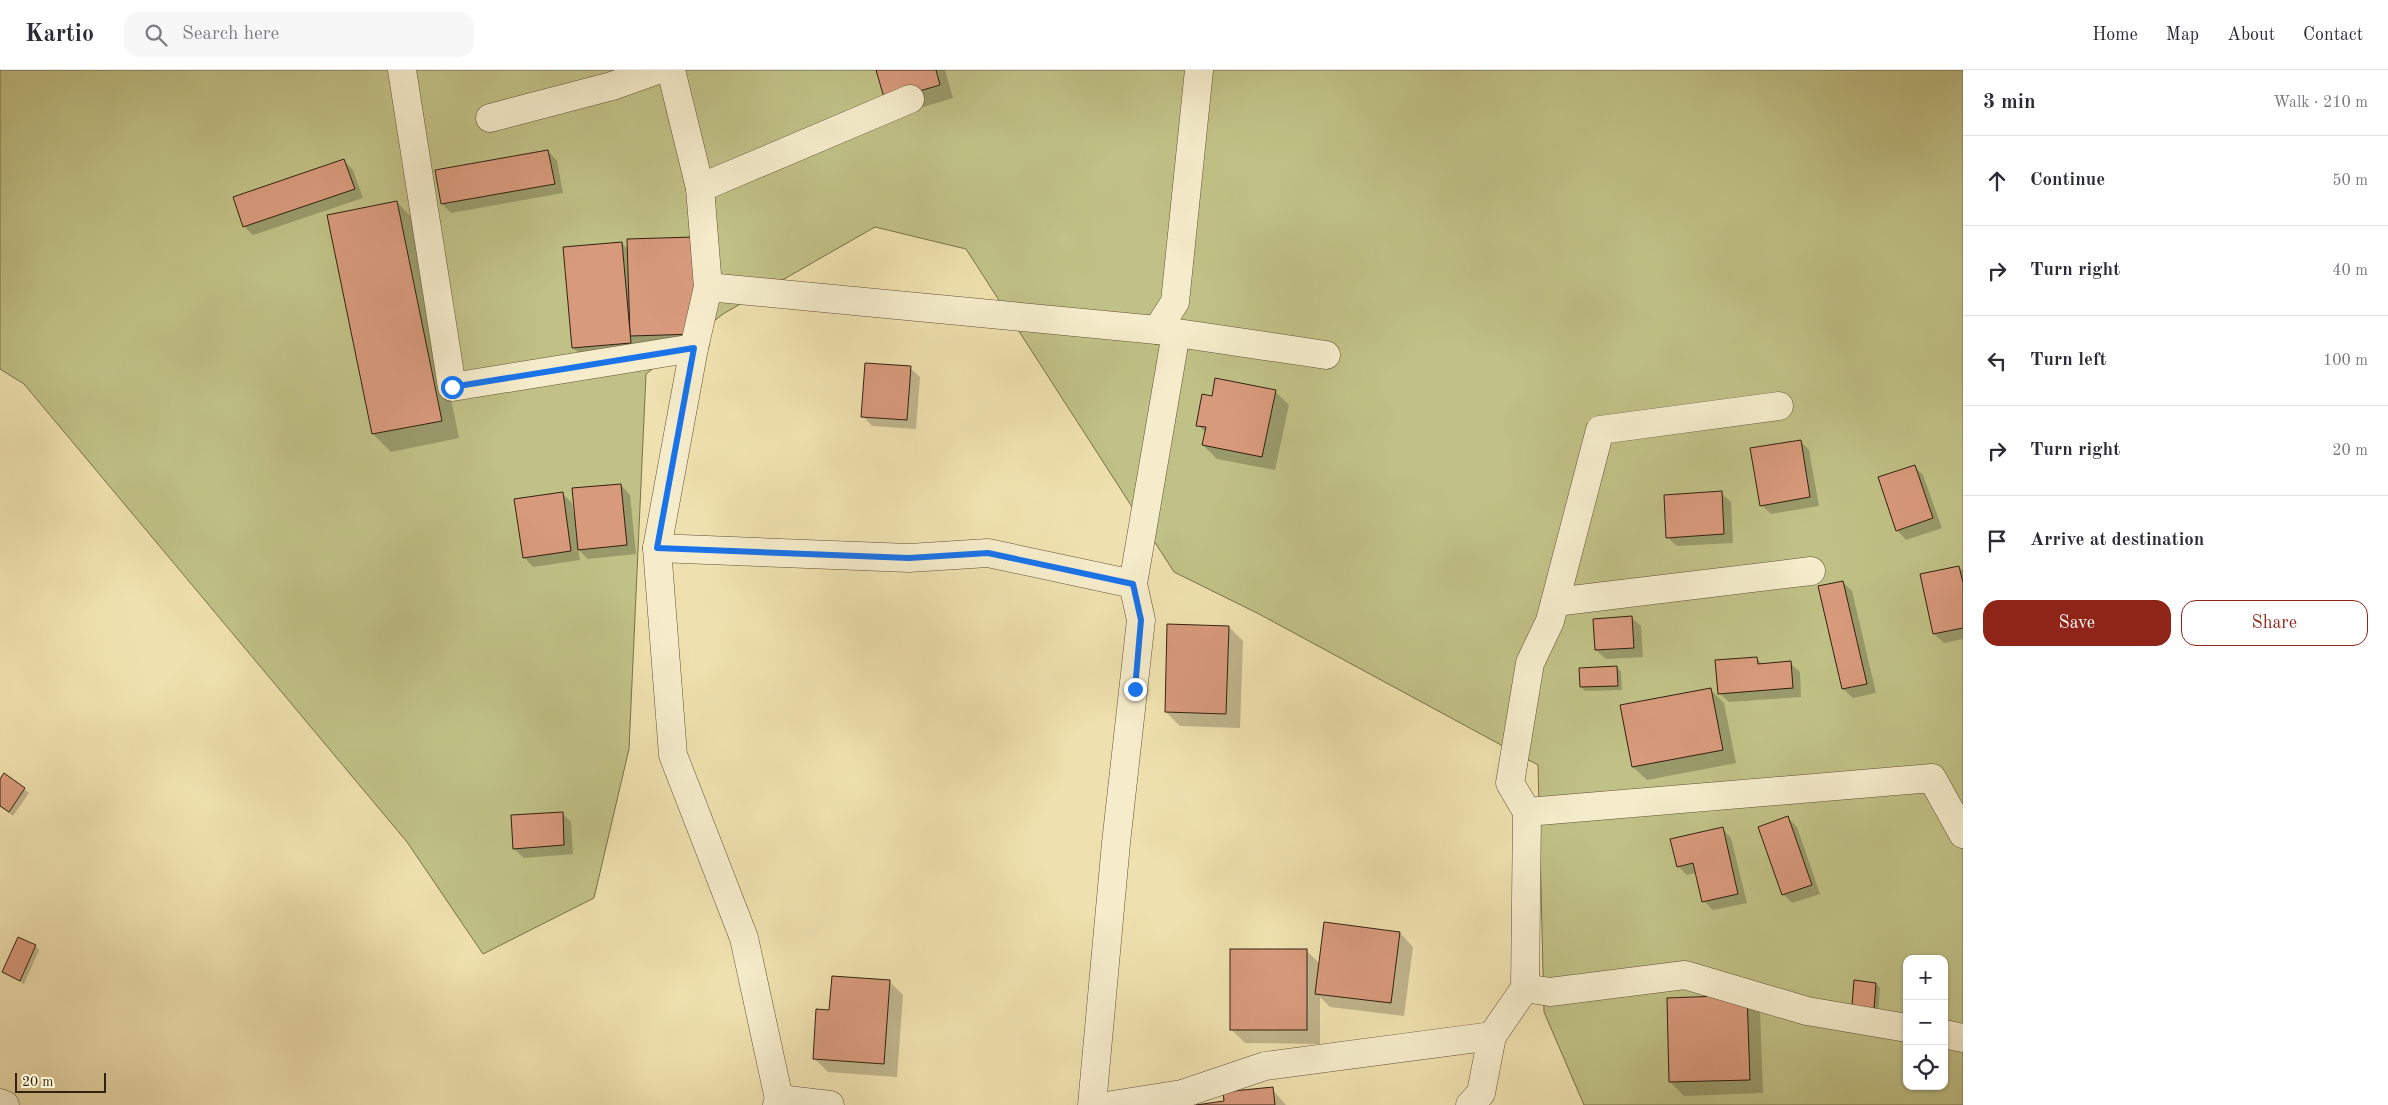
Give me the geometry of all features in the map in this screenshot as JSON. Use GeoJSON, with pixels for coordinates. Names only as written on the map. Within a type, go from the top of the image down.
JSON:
{"type":"FeatureCollection","features":[{"type":"Feature","properties":{"kind":"street"},"geometry":{"type":"LineString","coordinates":[[402,70],[452,387],[694,348]]}},
{"type":"Feature","properties":{"kind":"street"},"geometry":{"type":"LineString","coordinates":[[490,118],[612,86],[657,70]]}},
{"type":"Feature","properties":{"kind":"street"},"geometry":{"type":"LineString","coordinates":[[671,70],[700,188],[708,287],[694,348],[657,548],[673,754],[744,938],[778,1102],[830,1105]]}},
{"type":"Feature","properties":{"kind":"street"},"geometry":{"type":"LineString","coordinates":[[1092,1105],[1116,844],[1141,620],[1133,584],[1166,332],[1175,302],[1199,70]]}},
{"type":"Feature","properties":{"kind":"street"},"geometry":{"type":"LineString","coordinates":[[700,188],[910,99]]}},
{"type":"Feature","properties":{"kind":"street"},"geometry":{"type":"LineString","coordinates":[[708,287],[1166,332],[1326,355]]}},
{"type":"Feature","properties":{"kind":"street"},"geometry":{"type":"LineString","coordinates":[[1470,1105],[1481,1093],[1492,1036],[1524,988],[1526,812],[1510,783],[1530,663],[1550,621],[1600,430],[1780,406]]}},
{"type":"Feature","properties":{"kind":"street"},"geometry":{"type":"LineString","coordinates":[[657,548],[909,558],[988,553],[1133,584]]}},
{"type":"Feature","properties":{"kind":"street"},"geometry":{"type":"LineString","coordinates":[[1555,602],[1811,570]]}},
{"type":"Feature","properties":{"kind":"street"},"geometry":{"type":"LineString","coordinates":[[1526,812],[1932,778],[1963,834]]}},
{"type":"Feature","properties":{"kind":"street"},"geometry":{"type":"LineString","coordinates":[[1524,988],[1550,992],[1685,974],[1807,1011],[1903,1027]]}},
{"type":"Feature","properties":{"kind":"street"},"geometry":{"type":"LineString","coordinates":[[1948,1035],[1963,1038]]}},
{"type":"Feature","properties":{"kind":"street"},"geometry":{"type":"LineString","coordinates":[[1112,1105],[1182,1094],[1265,1066],[1492,1036]]}},
{"type":"Feature","properties":{"kind":"street"},"geometry":{"type":"LineString","coordinates":[[0,1103],[5,1105]]}},
{"type":"Feature","properties":{"kind":"green space"},"geometry":{"type":"Polygon","coordinates":[[[0,70],[1963,70],[1963,1105],[1584,1105],[1544,1012],[1538,765],[1259,614],[1174,572],[966,249],[875,227],[723,314],[646,374],[629,749],[594,898],[483,954],[407,842],[24,384],[0,369],[0,70]]]}},
{"type":"Feature","properties":{"kind":"building"},"geometry":{"type":"Polygon","coordinates":[[[876,70],[936,70],[940,85],[885,101],[876,70]]]}},
{"type":"Feature","properties":{"kind":"building"},"geometry":{"type":"Polygon","coordinates":[[[548,150],[555,184],[441,204],[435,170],[548,150]]]}},
{"type":"Feature","properties":{"kind":"building"},"geometry":{"type":"Polygon","coordinates":[[[344,159],[355,189],[243,227],[233,197],[344,159]]]}},
{"type":"Feature","properties":{"kind":"building"},"geometry":{"type":"Polygon","coordinates":[[[397,201],[442,421],[372,434],[327,215],[397,201]]]}},
{"type":"Feature","properties":{"kind":"building"},"geometry":{"type":"Polygon","coordinates":[[[694,237],[697,334],[630,336],[627,239],[694,237]]]}},
{"type":"Feature","properties":{"kind":"building"},"geometry":{"type":"Polygon","coordinates":[[[622,242],[631,343],[572,348],[563,247],[622,242]]]}},
{"type":"Feature","properties":{"kind":"building"},"geometry":{"type":"Polygon","coordinates":[[[865,363],[911,366],[907,420],[861,417],[865,363]]]}},
{"type":"Feature","properties":{"kind":"building"},"geometry":{"type":"Polygon","coordinates":[[[1215,378],[1276,390],[1262,457],[1202,445],[1206,427],[1196,426],[1202,394],[1212,396],[1215,378]]]}},
{"type":"Feature","properties":{"kind":"building"},"geometry":{"type":"Polygon","coordinates":[[[1801,440],[1810,497],[1760,506],[1750,448],[1801,440]]]}},
{"type":"Feature","properties":{"kind":"building"},"geometry":{"type":"Polygon","coordinates":[[[1915,465],[1933,518],[1896,531],[1878,477],[1915,465]]]}},
{"type":"Feature","properties":{"kind":"building"},"geometry":{"type":"Polygon","coordinates":[[[621,484],[627,545],[578,550],[572,488],[621,484]]]}},
{"type":"Feature","properties":{"kind":"building"},"geometry":{"type":"Polygon","coordinates":[[[1722,491],[1724,534],[1666,538],[1664,495],[1722,491]]]}},
{"type":"Feature","properties":{"kind":"building"},"geometry":{"type":"Polygon","coordinates":[[[563,492],[571,551],[523,558],[514,499],[563,492]]]}},
{"type":"Feature","properties":{"kind":"building"},"geometry":{"type":"Polygon","coordinates":[[[1959,566],[1963,583],[1963,628],[1933,634],[1920,574],[1959,566]]]}},
{"type":"Feature","properties":{"kind":"building"},"geometry":{"type":"Polygon","coordinates":[[[1843,581],[1867,684],[1842,689],[1818,586],[1843,581]]]}},
{"type":"Feature","properties":{"kind":"building"},"geometry":{"type":"Polygon","coordinates":[[[1632,616],[1634,648],[1595,650],[1593,619],[1632,616]]]}},
{"type":"Feature","properties":{"kind":"building"},"geometry":{"type":"Polygon","coordinates":[[[1167,624],[1229,626],[1226,714],[1165,712],[1167,624]]]}},
{"type":"Feature","properties":{"kind":"building"},"geometry":{"type":"Polygon","coordinates":[[[1757,657],[1758,664],[1791,661],[1793,688],[1718,694],[1715,660],[1757,657]]]}},
{"type":"Feature","properties":{"kind":"building"},"geometry":{"type":"Polygon","coordinates":[[[1617,666],[1618,686],[1580,687],[1579,668],[1617,666]]]}},
{"type":"Feature","properties":{"kind":"building"},"geometry":{"type":"Polygon","coordinates":[[[1711,688],[1723,750],[1632,767],[1620,705],[1711,688]]]}},
{"type":"Feature","properties":{"kind":"building"},"geometry":{"type":"Polygon","coordinates":[[[4,773],[25,788],[9,812],[0,806],[0,779],[4,773]]]}},
{"type":"Feature","properties":{"kind":"building"},"geometry":{"type":"Polygon","coordinates":[[[563,812],[564,845],[513,849],[511,815],[563,812]]]}},
{"type":"Feature","properties":{"kind":"building"},"geometry":{"type":"Polygon","coordinates":[[[1788,816],[1812,885],[1782,895],[1758,827],[1788,816]]]}},
{"type":"Feature","properties":{"kind":"building"},"geometry":{"type":"Polygon","coordinates":[[[1723,827],[1738,894],[1702,902],[1693,863],[1677,867],[1670,839],[1723,827]]]}},
{"type":"Feature","properties":{"kind":"building"},"geometry":{"type":"Polygon","coordinates":[[[1324,922],[1400,932],[1391,1003],[1315,994],[1324,922]]]}},
{"type":"Feature","properties":{"kind":"building"},"geometry":{"type":"Polygon","coordinates":[[[18,937],[36,945],[20,981],[2,972],[18,937]]]}},
{"type":"Feature","properties":{"kind":"building"},"geometry":{"type":"Polygon","coordinates":[[[1230,949],[1307,949],[1307,1030],[1230,1030],[1230,949]]]}},
{"type":"Feature","properties":{"kind":"building"},"geometry":{"type":"Polygon","coordinates":[[[832,976],[890,980],[884,1064],[813,1059],[816,1009],[829,1010],[832,976]]]}},
{"type":"Feature","properties":{"kind":"building"},"geometry":{"type":"Polygon","coordinates":[[[1854,980],[1876,983],[1874,1009],[1852,1006],[1854,980]]]}},
{"type":"Feature","properties":{"kind":"building"},"geometry":{"type":"Polygon","coordinates":[[[1747,995],[1750,1080],[1669,1082],[1667,998],[1747,995]]]}},
{"type":"Feature","properties":{"kind":"building"},"geometry":{"type":"Polygon","coordinates":[[[1273,1087],[1275,1105],[1196,1105],[1224,1101],[1223,1092],[1273,1087]]]}},
{"type":"Feature","properties":{"kind":"route"},"geometry":{"type":"LineString","coordinates":[[452,387],[694,348],[657,548],[909,558],[988,553],[1133,584],[1141,620],[1135,689]]}}]}
